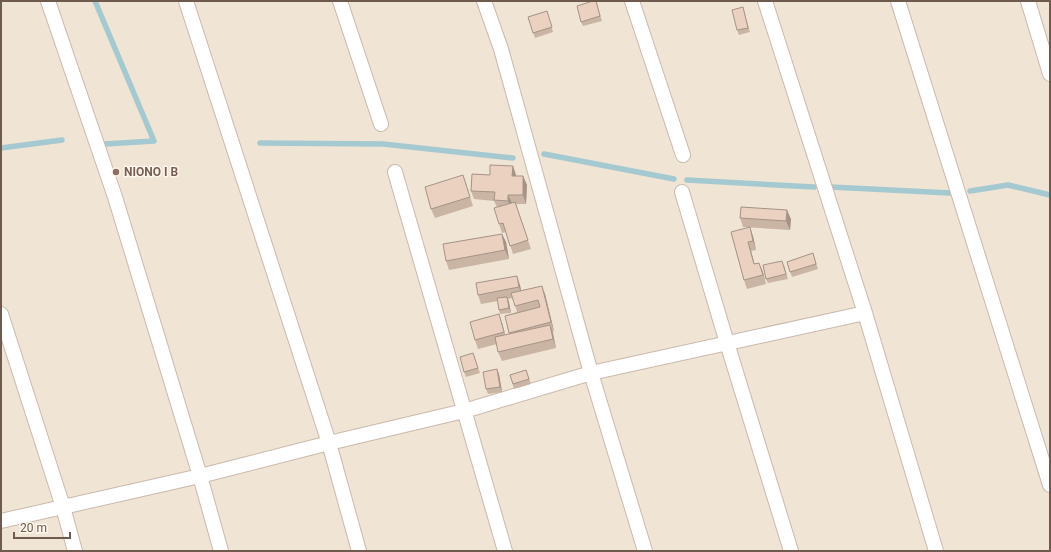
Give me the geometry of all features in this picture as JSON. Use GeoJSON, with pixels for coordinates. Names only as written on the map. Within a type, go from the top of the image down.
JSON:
{"type":"FeatureCollection","features":[{"type":"Feature","properties":{"kind":"street"},"geometry":{"type":"LineString","coordinates":[[48,1],[114,197],[200,476],[221,551]]}},
{"type":"Feature","properties":{"kind":"street"},"geometry":{"type":"LineString","coordinates":[[186,1],[329,443],[359,551]]}},
{"type":"Feature","properties":{"kind":"street"},"geometry":{"type":"LineString","coordinates":[[340,1],[381,124]]}},
{"type":"Feature","properties":{"kind":"street"},"geometry":{"type":"LineString","coordinates":[[484,1],[501,50],[591,372],[645,551]]}},
{"type":"Feature","properties":{"kind":"street"},"geometry":{"type":"LineString","coordinates":[[632,1],[683,155]]}},
{"type":"Feature","properties":{"kind":"street"},"geometry":{"type":"LineString","coordinates":[[765,1],[866,313],[936,551]]}},
{"type":"Feature","properties":{"kind":"street"},"geometry":{"type":"LineString","coordinates":[[898,1],[1050,485]]}},
{"type":"Feature","properties":{"kind":"street"},"geometry":{"type":"LineString","coordinates":[[1028,1],[1050,74]]}},
{"type":"Feature","properties":{"kind":"street"},"geometry":{"type":"LineString","coordinates":[[395,172],[505,551]]}},
{"type":"Feature","properties":{"kind":"street"},"geometry":{"type":"LineString","coordinates":[[682,192],[791,551]]}},
{"type":"Feature","properties":{"kind":"street"},"geometry":{"type":"LineString","coordinates":[[1,521],[200,476],[329,443],[464,411],[591,372],[866,313]]}},
{"type":"Feature","properties":{"kind":"street"},"geometry":{"type":"LineString","coordinates":[[1,314],[63,507],[75,551]]}},
{"type":"Feature","properties":{"kind":"shaded area"},"geometry":{"type":"Polygon","coordinates":[[[1,1],[1050,1],[1050,551],[1,551],[1,1]]]}},
{"type":"Feature","properties":{"kind":"building"},"geometry":{"type":"Polygon","coordinates":[[[596,1],[600,16],[581,22],[577,6],[596,1]]]}},
{"type":"Feature","properties":{"kind":"building"},"geometry":{"type":"Polygon","coordinates":[[[743,7],[748,28],[737,30],[732,10],[743,7]]]}},
{"type":"Feature","properties":{"kind":"building"},"geometry":{"type":"Polygon","coordinates":[[[547,11],[552,27],[533,33],[528,17],[547,11]]]}},
{"type":"Feature","properties":{"kind":"building"},"geometry":{"type":"Polygon","coordinates":[[[490,165],[513,166],[512,176],[523,176],[523,195],[508,195],[508,201],[494,200],[495,192],[471,191],[472,174],[490,175],[490,165]]]}},
{"type":"Feature","properties":{"kind":"building"},"geometry":{"type":"Polygon","coordinates":[[[463,175],[470,197],[431,209],[425,187],[463,175]]]}},
{"type":"Feature","properties":{"kind":"building"},"geometry":{"type":"Polygon","coordinates":[[[515,202],[528,240],[510,246],[503,223],[499,224],[494,208],[515,202]]]}},
{"type":"Feature","properties":{"kind":"building"},"geometry":{"type":"Polygon","coordinates":[[[741,207],[787,210],[786,221],[740,218],[741,207]]]}},
{"type":"Feature","properties":{"kind":"building"},"geometry":{"type":"Polygon","coordinates":[[[750,227],[753,241],[748,242],[754,264],[759,263],[763,275],[744,280],[731,232],[750,227]]]}},
{"type":"Feature","properties":{"kind":"building"},"geometry":{"type":"Polygon","coordinates":[[[502,234],[505,250],[446,261],[443,244],[502,234]]]}},
{"type":"Feature","properties":{"kind":"building"},"geometry":{"type":"Polygon","coordinates":[[[813,253],[816,264],[790,272],[787,262],[813,253]]]}},
{"type":"Feature","properties":{"kind":"building"},"geometry":{"type":"Polygon","coordinates":[[[782,261],[786,274],[766,279],[763,265],[782,261]]]}},
{"type":"Feature","properties":{"kind":"building"},"geometry":{"type":"Polygon","coordinates":[[[517,276],[519,287],[478,295],[476,283],[517,276]]]}},
{"type":"Feature","properties":{"kind":"building"},"geometry":{"type":"Polygon","coordinates":[[[542,286],[551,322],[509,333],[505,316],[540,307],[538,300],[515,306],[511,293],[542,286]]]}},
{"type":"Feature","properties":{"kind":"building"},"geometry":{"type":"Polygon","coordinates":[[[507,297],[509,308],[499,310],[497,298],[507,297]]]}},
{"type":"Feature","properties":{"kind":"building"},"geometry":{"type":"Polygon","coordinates":[[[499,314],[504,332],[475,340],[470,322],[499,314]]]}},
{"type":"Feature","properties":{"kind":"building"},"geometry":{"type":"Polygon","coordinates":[[[550,325],[553,339],[498,352],[495,337],[550,325]]]}},
{"type":"Feature","properties":{"kind":"building"},"geometry":{"type":"Polygon","coordinates":[[[473,353],[478,368],[464,372],[460,357],[473,353]]]}},
{"type":"Feature","properties":{"kind":"building"},"geometry":{"type":"Polygon","coordinates":[[[497,369],[500,387],[486,389],[483,372],[497,369]]]}},
{"type":"Feature","properties":{"kind":"building"},"geometry":{"type":"Polygon","coordinates":[[[526,370],[529,379],[513,384],[510,375],[526,370]]]}},
{"type":"Feature","properties":{"kind":"waterway"},"geometry":{"type":"LineString","coordinates":[[95,1],[154,141],[105,144]]}},
{"type":"Feature","properties":{"kind":"waterway"},"geometry":{"type":"LineString","coordinates":[[1,148],[62,140]]}},
{"type":"Feature","properties":{"kind":"waterway"},"geometry":{"type":"LineString","coordinates":[[260,143],[383,144],[513,158]]}},
{"type":"Feature","properties":{"kind":"waterway"},"geometry":{"type":"LineString","coordinates":[[544,154],[674,179]]}},
{"type":"Feature","properties":{"kind":"waterway"},"geometry":{"type":"LineString","coordinates":[[687,180],[814,187]]}},
{"type":"Feature","properties":{"kind":"waterway"},"geometry":{"type":"LineString","coordinates":[[970,191],[1008,185],[1050,195]]}},
{"type":"Feature","properties":{"kind":"waterway"},"geometry":{"type":"LineString","coordinates":[[831,187],[950,193]]}},
{"type":"Feature","properties":{"kind":"place","name":"NIONO I B"},"geometry":{"type":"Point","coordinates":[116,172]}}]}
